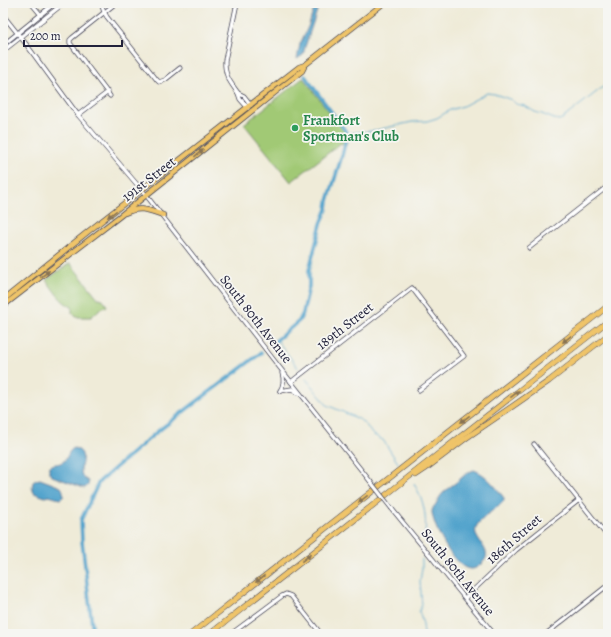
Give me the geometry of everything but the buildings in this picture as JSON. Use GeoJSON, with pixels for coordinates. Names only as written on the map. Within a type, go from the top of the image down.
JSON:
{"type":"FeatureCollection","features":[{"type":"Feature","properties":{"kind":"highway"},"geometry":{"type":"LineString","coordinates":[[191,634],[608,306]]}},
{"type":"Feature","properties":{"kind":"highway"},"geometry":{"type":"LineString","coordinates":[[210,634],[608,321]]}},
{"type":"Feature","properties":{"kind":"highway"},"geometry":{"type":"LineString","coordinates":[[396,487],[425,469],[549,381],[608,335]]}},
{"type":"Feature","properties":{"kind":"main road","name":"191st Street"},"geometry":{"type":"LineString","coordinates":[[3,306],[120,216],[302,71],[306,65],[384,3]]}},
{"type":"Feature","properties":{"kind":"main road","name":"191st Street"},"geometry":{"type":"LineString","coordinates":[[3,300],[299,67],[306,65]]}},
{"type":"Feature","properties":{"kind":"main road"},"geometry":{"type":"LineString","coordinates":[[120,216],[132,210],[138,209],[144,209],[163,215]]}},
{"type":"Feature","properties":{"kind":"street"},"geometry":{"type":"LineString","coordinates":[[31,3],[44,19]]}},
{"type":"Feature","properties":{"kind":"street"},"geometry":{"type":"LineString","coordinates":[[3,45],[55,3]]}},
{"type":"Feature","properties":{"kind":"street"},"geometry":{"type":"LineString","coordinates":[[3,51],[64,3]]}},
{"type":"Feature","properties":{"kind":"street"},"geometry":{"type":"LineString","coordinates":[[101,3],[104,12],[159,82],[180,68]]}},
{"type":"Feature","properties":{"kind":"street"},"geometry":{"type":"LineString","coordinates":[[110,96],[72,47],[70,40],[116,3]]}},
{"type":"Feature","properties":{"kind":"street"},"geometry":{"type":"LineString","coordinates":[[237,3],[225,65],[230,82],[238,93],[244,96],[249,106]]}},
{"type":"Feature","properties":{"kind":"street","name":"South 80th Avenue"},"geometry":{"type":"LineString","coordinates":[[3,16],[78,114],[143,190],[291,382],[494,634]]}},
{"type":"Feature","properties":{"kind":"street"},"geometry":{"type":"LineString","coordinates":[[78,114],[108,92]]}},
{"type":"Feature","properties":{"kind":"street"},"geometry":{"type":"LineString","coordinates":[[530,248],[608,186]]}},
{"type":"Feature","properties":{"kind":"street","name":"189th Street"},"geometry":{"type":"LineString","coordinates":[[291,382],[412,288],[464,356],[419,390]]}},
{"type":"Feature","properties":{"kind":"street"},"geometry":{"type":"LineString","coordinates":[[280,368],[283,376],[283,386],[280,390],[292,389],[303,397]]}},
{"type":"Feature","properties":{"kind":"street"},"geometry":{"type":"LineString","coordinates":[[534,444],[608,537]]}},
{"type":"Feature","properties":{"kind":"street","name":"186th Street"},"geometry":{"type":"LineString","coordinates":[[465,598],[516,550],[579,500]]}},
{"type":"Feature","properties":{"kind":"street"},"geometry":{"type":"LineString","coordinates":[[546,634],[608,585]]}},
{"type":"Feature","properties":{"kind":"street"},"geometry":{"type":"LineString","coordinates":[[231,634],[286,594],[291,596],[321,634]]}},
{"type":"Feature","properties":{"kind":"green space","name":"Frankfort Sportman's Club"},"geometry":{"type":"Polygon","coordinates":[[[303,78],[348,138],[346,145],[341,143],[291,182],[244,124],[303,78]]]}},
{"type":"Feature","properties":{"kind":"green space"},"geometry":{"type":"Polygon","coordinates":[[[70,263],[98,298],[103,299],[107,306],[99,310],[91,317],[78,317],[72,313],[72,307],[61,299],[46,280],[70,263]]]}},
{"type":"Feature","properties":{"kind":"water"},"geometry":{"type":"Polygon","coordinates":[[[316,3],[320,3],[303,55],[297,59],[300,44],[308,27],[316,3]]]}},
{"type":"Feature","properties":{"kind":"water"},"geometry":{"type":"Polygon","coordinates":[[[74,448],[82,453],[81,473],[88,481],[87,486],[84,488],[52,476],[49,473],[49,467],[64,461],[70,451],[74,448]]]}},
{"type":"Feature","properties":{"kind":"water"},"geometry":{"type":"Polygon","coordinates":[[[474,470],[490,481],[504,498],[504,501],[477,525],[477,538],[486,551],[486,555],[485,560],[480,565],[472,569],[465,568],[452,556],[436,528],[432,512],[439,498],[445,491],[466,474],[474,470]]]}},
{"type":"Feature","properties":{"kind":"water"},"geometry":{"type":"Polygon","coordinates":[[[40,479],[61,487],[63,497],[60,499],[49,496],[45,497],[34,493],[32,488],[33,482],[40,479]]]}},
{"type":"Feature","properties":{"kind":"waterway"},"geometry":{"type":"LineString","coordinates":[[273,343],[299,321],[303,313],[309,286],[309,270],[321,224],[327,209],[343,152],[347,133],[305,76]]}},
{"type":"Feature","properties":{"kind":"waterway"},"geometry":{"type":"LineString","coordinates":[[347,133],[372,131],[412,122],[427,121],[437,118],[450,110],[463,106],[487,93],[512,100],[516,104],[525,106],[535,112],[559,120],[608,83]]}},
{"type":"Feature","properties":{"kind":"waterway"},"geometry":{"type":"LineString","coordinates":[[277,340],[298,368]]}},
{"type":"Feature","properties":{"kind":"waterway"},"geometry":{"type":"LineString","coordinates":[[93,634],[82,541],[81,520],[98,484],[158,431],[261,353]]}},
{"type":"Feature","properties":{"kind":"waterway"},"geometry":{"type":"LineString","coordinates":[[306,379],[327,405],[359,419],[366,425],[372,434],[383,440],[398,463]]}},
{"type":"Feature","properties":{"kind":"waterway"},"geometry":{"type":"LineString","coordinates":[[414,484],[424,508],[426,522],[425,535]]}},
{"type":"Feature","properties":{"kind":"waterway"},"geometry":{"type":"LineString","coordinates":[[422,559],[420,581],[422,605],[419,611],[424,634]]}},
{"type":"Feature","properties":{"kind":"place","name":"Frankfort Sportman's Club"},"geometry":{"type":"Point","coordinates":[295,128]}}]}
